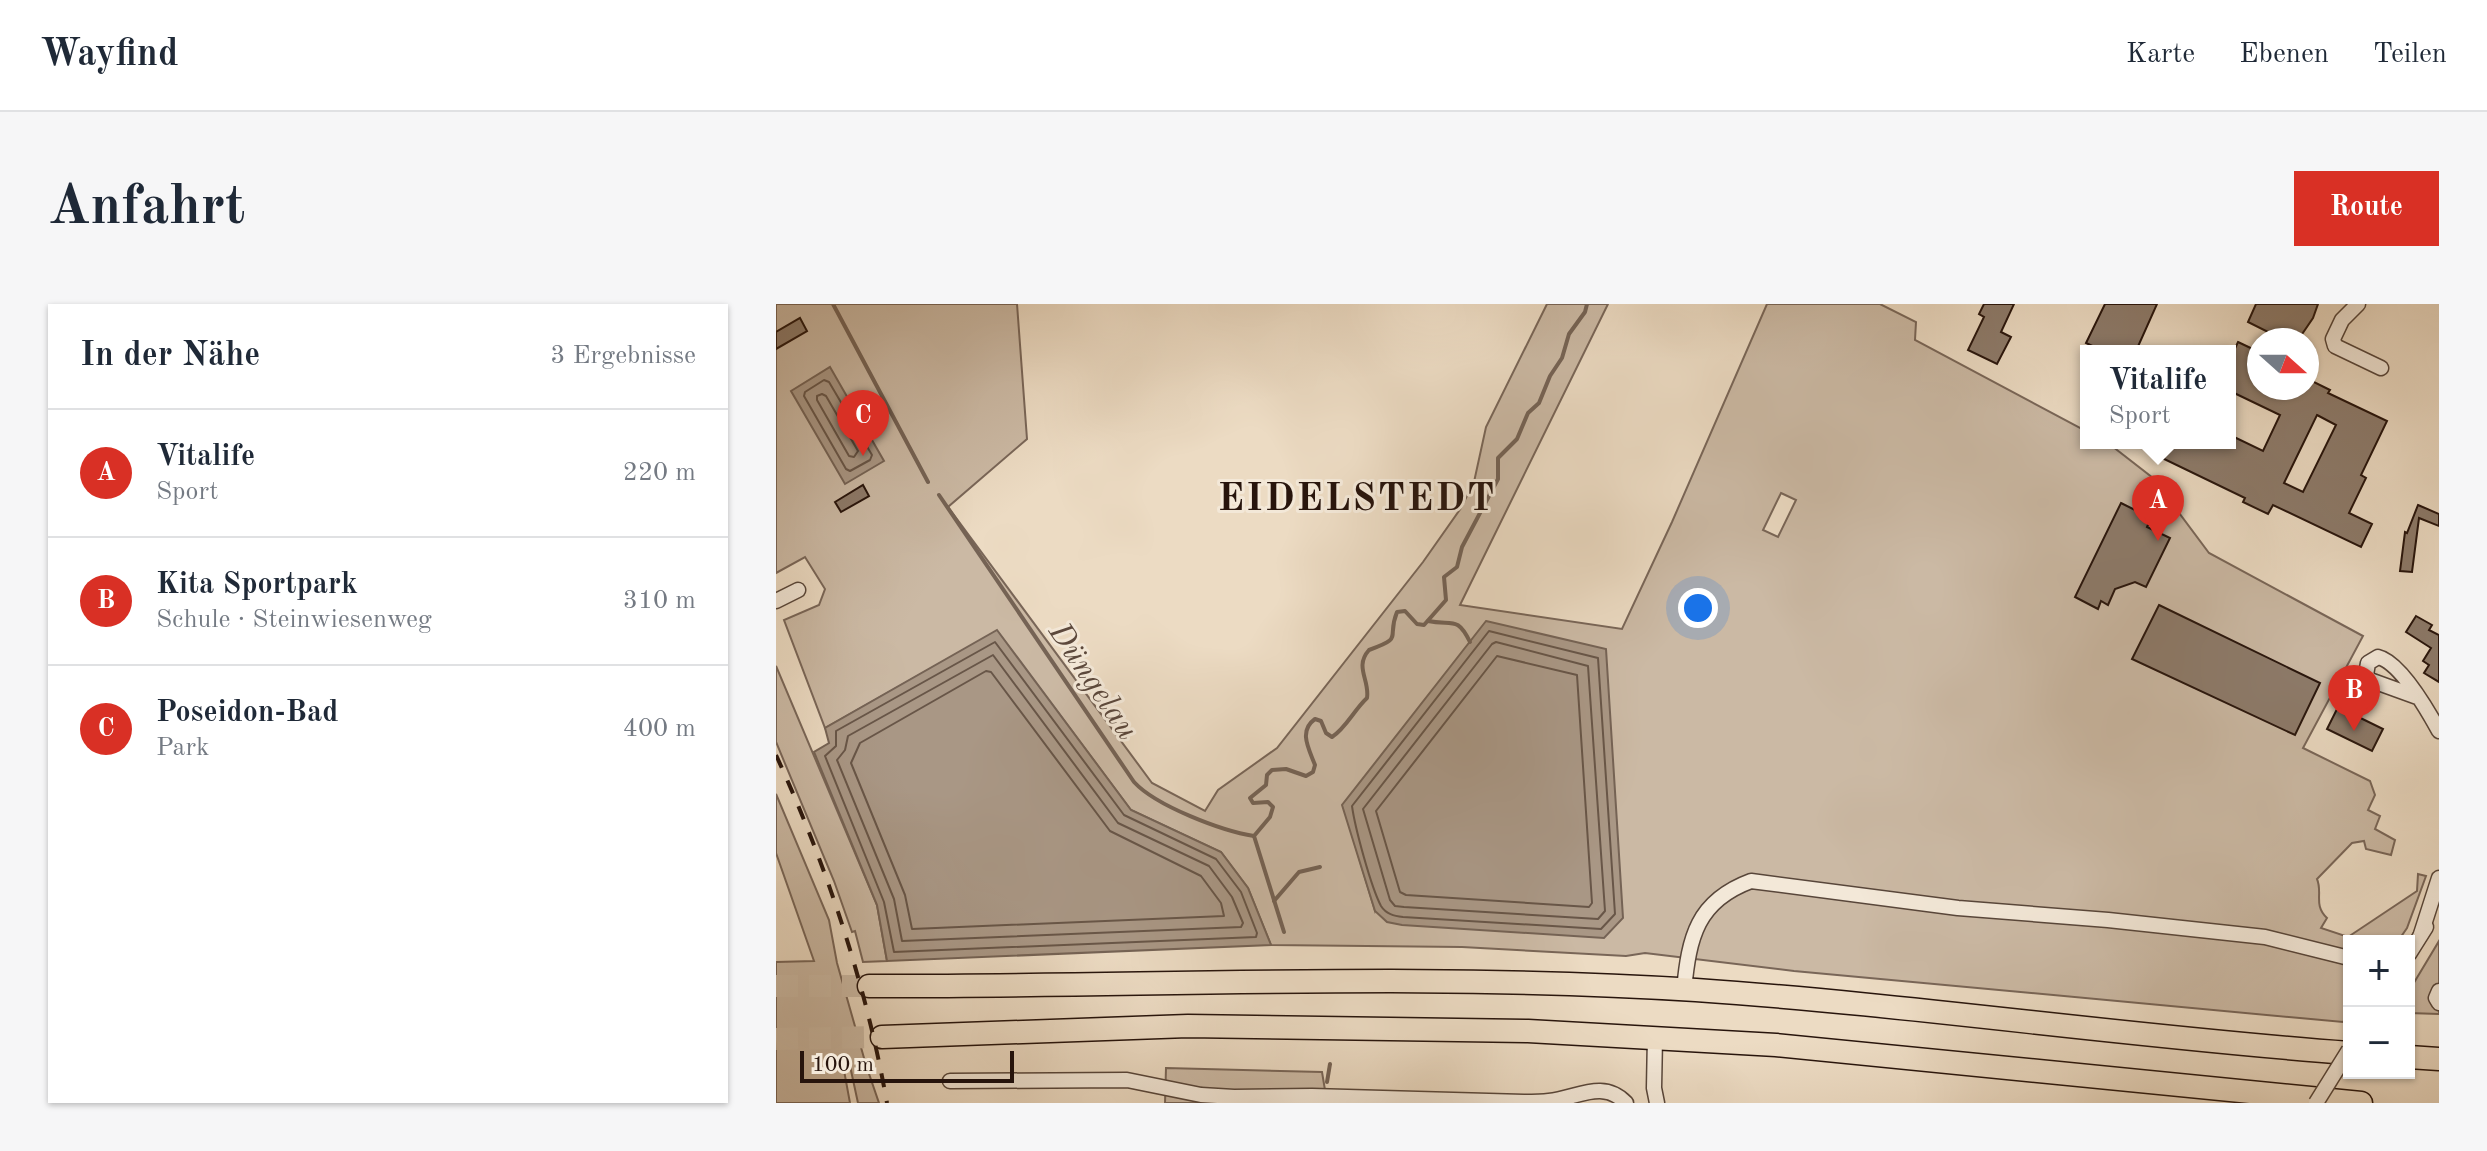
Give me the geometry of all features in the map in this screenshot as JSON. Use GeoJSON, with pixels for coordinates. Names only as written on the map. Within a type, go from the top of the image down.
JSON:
{"type":"FeatureCollection","features":[{"type":"Feature","properties":{"kind":"highway"},"geometry":{"type":"LineString","coordinates":[[869,986],[1423,981],[1684,990],[2053,1023],[2259,1046],[2343,1051]]}},
{"type":"Feature","properties":{"kind":"highway"},"geometry":{"type":"LineString","coordinates":[[882,1037],[1188,1026],[1528,1031],[1864,1053],[2361,1103]]}},
{"type":"Feature","properties":{"kind":"highway"},"geometry":{"type":"LineString","coordinates":[[2415,1057],[2439,1059]]}},
{"type":"Feature","properties":{"kind":"street"},"geometry":{"type":"LineString","coordinates":[[2358,304],[2342,320],[2333,339],[2335,346],[2381,368]]}},
{"type":"Feature","properties":{"kind":"street"},"geometry":{"type":"LineString","coordinates":[[776,601],[798,590]]}},
{"type":"Feature","properties":{"kind":"street"},"geometry":{"type":"LineString","coordinates":[[2417,697],[2439,731]]}},
{"type":"Feature","properties":{"kind":"street"},"geometry":{"type":"LineString","coordinates":[[2421,934],[2439,878]]}},
{"type":"Feature","properties":{"kind":"street"},"geometry":{"type":"LineString","coordinates":[[1684,990],[1688,948],[1702,918],[1716,900],[1732,888],[1751,881],[1958,908],[2265,937],[2343,956]]}},
{"type":"Feature","properties":{"kind":"street"},"geometry":{"type":"LineString","coordinates":[[2415,944],[2439,907]]}},
{"type":"Feature","properties":{"kind":"street"},"geometry":{"type":"LineString","coordinates":[[2439,991],[2436,998],[2439,1003]]}},
{"type":"Feature","properties":{"kind":"street"},"geometry":{"type":"LineString","coordinates":[[1655,1037],[1654,1088],[1657,1103]]}},
{"type":"Feature","properties":{"kind":"street"},"geometry":{"type":"LineString","coordinates":[[2316,1103],[2343,1060]]}},
{"type":"Feature","properties":{"kind":"street"},"geometry":{"type":"LineString","coordinates":[[950,1081],[1127,1080],[1201,1095],[1234,1097],[1524,1102],[1589,1097],[1604,1090],[1619,1095],[1626,1103]]}},
{"type":"Feature","properties":{"kind":"shaded area"},"geometry":{"type":"Polygon","coordinates":[[[776,304],[1017,304],[1027,439],[948,507],[1152,783],[1205,811],[1218,790],[1277,748],[1423,562],[1461,508],[1474,482],[1486,427],[1547,304],[1608,304],[1460,605],[1622,629],[1767,304],[1880,304],[1916,322],[1915,340],[2080,428],[2080,449],[2116,449],[2153,478],[2209,553],[2363,636],[2303,748],[2370,781],[2375,795],[2368,810],[2380,816],[2375,829],[2395,840],[2391,855],[2366,849],[2364,841],[2352,843],[2317,879],[2320,908],[2327,918],[2321,928],[2343,935],[2343,1022],[1794,971],[1645,953],[1626,956],[1462,947],[1271,945],[1248,888],[1221,852],[1131,810],[997,631],[825,728],[784,620],[819,605],[825,589],[805,557],[776,573],[776,304]],[[1781,493],[1763,530],[1778,537],[1796,500],[1781,493]],[[1486,622],[1343,805],[1375,911],[1486,622]]]}},
{"type":"Feature","properties":{"kind":"shaded area"},"geometry":{"type":"Polygon","coordinates":[[[776,666],[877,905],[887,961],[863,962],[855,931],[852,932],[776,742],[776,666]]]}},
{"type":"Feature","properties":{"kind":"shaded area"},"geometry":{"type":"Polygon","coordinates":[[[776,794],[829,920],[837,963],[879,1103],[858,1103],[850,1066],[843,1065],[850,1103],[776,1103],[776,962],[814,961],[776,853],[776,794]]]}},
{"type":"Feature","properties":{"kind":"shaded area"},"geometry":{"type":"Polygon","coordinates":[[[2418,874],[2426,876],[2402,935],[2351,935],[2417,891],[2418,874]]]}},
{"type":"Feature","properties":{"kind":"shaded area"},"geometry":{"type":"Polygon","coordinates":[[[2439,941],[2439,1014],[2415,1013],[2415,981],[2439,941]]]}},
{"type":"Feature","properties":{"kind":"shaded area"},"geometry":{"type":"Polygon","coordinates":[[[1166,1068],[1322,1072],[1327,1102],[1344,1103],[1165,1103],[1166,1068]]]}},
{"type":"Feature","properties":{"kind":"water"},"geometry":{"type":"Polygon","coordinates":[[[830,367],[884,461],[845,484],[791,391],[830,367]]]}},
{"type":"Feature","properties":{"kind":"water"},"geometry":{"type":"Polygon","coordinates":[[[1486,621],[1606,649],[1623,918],[1604,938],[1402,925],[1387,922],[1375,911],[1342,805],[1486,621]]]}},
{"type":"Feature","properties":{"kind":"water"},"geometry":{"type":"Polygon","coordinates":[[[997,630],[1131,810],[1221,852],[1248,888],[1271,945],[887,961],[877,905],[814,752],[829,743],[825,728],[997,630]]]}},
{"type":"Feature","properties":{"kind":"building"},"geometry":{"type":"Polygon","coordinates":[[[1984,304],[2014,304],[2001,332],[2011,337],[1997,364],[1968,350],[1984,317],[1979,314],[1984,304]]]}},
{"type":"Feature","properties":{"kind":"building"},"geometry":{"type":"Polygon","coordinates":[[[2105,304],[2157,304],[2139,345],[2086,343],[2105,304]]]}},
{"type":"Feature","properties":{"kind":"building"},"geometry":{"type":"Polygon","coordinates":[[[2256,304],[2318,304],[2306,328],[2260,328],[2248,322],[2256,304]]]}},
{"type":"Feature","properties":{"kind":"building"},"geometry":{"type":"Polygon","coordinates":[[[800,318],[807,331],[776,349],[776,332],[800,318]]]}},
{"type":"Feature","properties":{"kind":"building"},"geometry":{"type":"Polygon","coordinates":[[[2238,342],[2247,346],[2247,399],[2236,394],[2238,342]]]}},
{"type":"Feature","properties":{"kind":"building"},"geometry":{"type":"Polygon","coordinates":[[[2319,384],[2330,390],[2328,393],[2387,421],[2361,475],[2366,478],[2349,513],[2372,524],[2361,547],[2273,505],[2268,514],[2243,502],[2245,498],[2160,457],[2164,449],[2236,449],[2236,438],[2263,451],[2280,415],[2249,400],[2319,400],[2319,384]],[[2317,415],[2284,483],[2303,492],[2336,425],[2317,415]]]}},
{"type":"Feature","properties":{"kind":"building"},"geometry":{"type":"Polygon","coordinates":[[[863,485],[869,496],[841,512],[835,502],[863,485]]]}},
{"type":"Feature","properties":{"kind":"building"},"geometry":{"type":"Polygon","coordinates":[[[2121,503],[2151,518],[2147,527],[2170,538],[2146,587],[2135,582],[2115,589],[2108,605],[2101,601],[2098,609],[2075,597],[2121,503]]]}},
{"type":"Feature","properties":{"kind":"building"},"geometry":{"type":"Polygon","coordinates":[[[2418,505],[2439,514],[2439,526],[2419,518],[2412,572],[2400,571],[2405,532],[2418,505]]]}},
{"type":"Feature","properties":{"kind":"building"},"geometry":{"type":"Polygon","coordinates":[[[2159,605],[2320,683],[2295,735],[2132,659],[2159,605]]]}},
{"type":"Feature","properties":{"kind":"building"},"geometry":{"type":"Polygon","coordinates":[[[2416,616],[2432,625],[2429,630],[2439,635],[2439,682],[2424,673],[2429,665],[2423,661],[2431,648],[2406,632],[2416,616]]]}},
{"type":"Feature","properties":{"kind":"building"},"geometry":{"type":"Polygon","coordinates":[[[2338,707],[2383,729],[2372,751],[2327,729],[2338,707]]]}},
{"type":"Feature","properties":{"kind":"waterway","name":"Düngelau"},"geometry":{"type":"LineString","coordinates":[[833,304],[928,482]]}},
{"type":"Feature","properties":{"kind":"waterway"},"geometry":{"type":"LineString","coordinates":[[1284,932],[1254,836],[1270,817],[1273,807],[1268,802],[1253,803],[1250,798],[1266,785],[1267,775],[1272,770],[1286,769],[1306,776],[1313,772],[1315,765],[1306,735],[1310,724],[1315,719],[1321,721],[1326,733],[1332,737],[1337,733],[1367,698],[1363,668],[1365,656],[1369,650],[1391,639],[1397,612],[1405,611],[1417,624],[1424,625],[1446,600],[1444,577],[1457,567],[1462,547],[1498,479],[1498,458],[1517,439],[1528,413],[1539,403],[1550,376],[1562,358],[1569,334],[1585,312],[1587,304]]}},
{"type":"Feature","properties":{"kind":"waterway","name":"Düngelau"},"geometry":{"type":"LineString","coordinates":[[939,495],[1134,782],[1158,800],[1190,816],[1254,836]]}},
{"type":"Feature","properties":{"kind":"waterway"},"geometry":{"type":"LineString","coordinates":[[1428,621],[1453,623],[1461,628],[1470,642]]}},
{"type":"Feature","properties":{"kind":"waterway"},"geometry":{"type":"LineString","coordinates":[[1274,901],[1299,872],[1320,867]]}},
{"type":"Feature","properties":{"kind":"waterway"},"geometry":{"type":"LineString","coordinates":[[1327,1082],[1330,1064]]}},
{"type":"Feature","properties":{"kind":"tunnel"},"geometry":{"type":"LineString","coordinates":[[776,986],[869,986]]}},
{"type":"Feature","properties":{"kind":"tunnel"},"geometry":{"type":"LineString","coordinates":[[776,1039],[882,1037]]}},
{"type":"Feature","properties":{"kind":"railway"},"geometry":{"type":"LineString","coordinates":[[776,755],[828,882],[842,925],[868,1014],[887,1103]]}},
{"type":"Feature","properties":{"kind":"place","name":"Poseidon-Bad"},"geometry":{"type":"Point","coordinates":[863,456]}},
{"type":"Feature","properties":{"kind":"place","name":"Vitalife"},"geometry":{"type":"Point","coordinates":[2158,541]}},
{"type":"Feature","properties":{"kind":"place","name":"Kita Sportpark"},"geometry":{"type":"Point","coordinates":[2354,731]}},
{"type":"Feature","properties":{"kind":"district","name":"EIDELSTEDT"},"geometry":{"type":"Point","coordinates":[1357,500]}}]}
